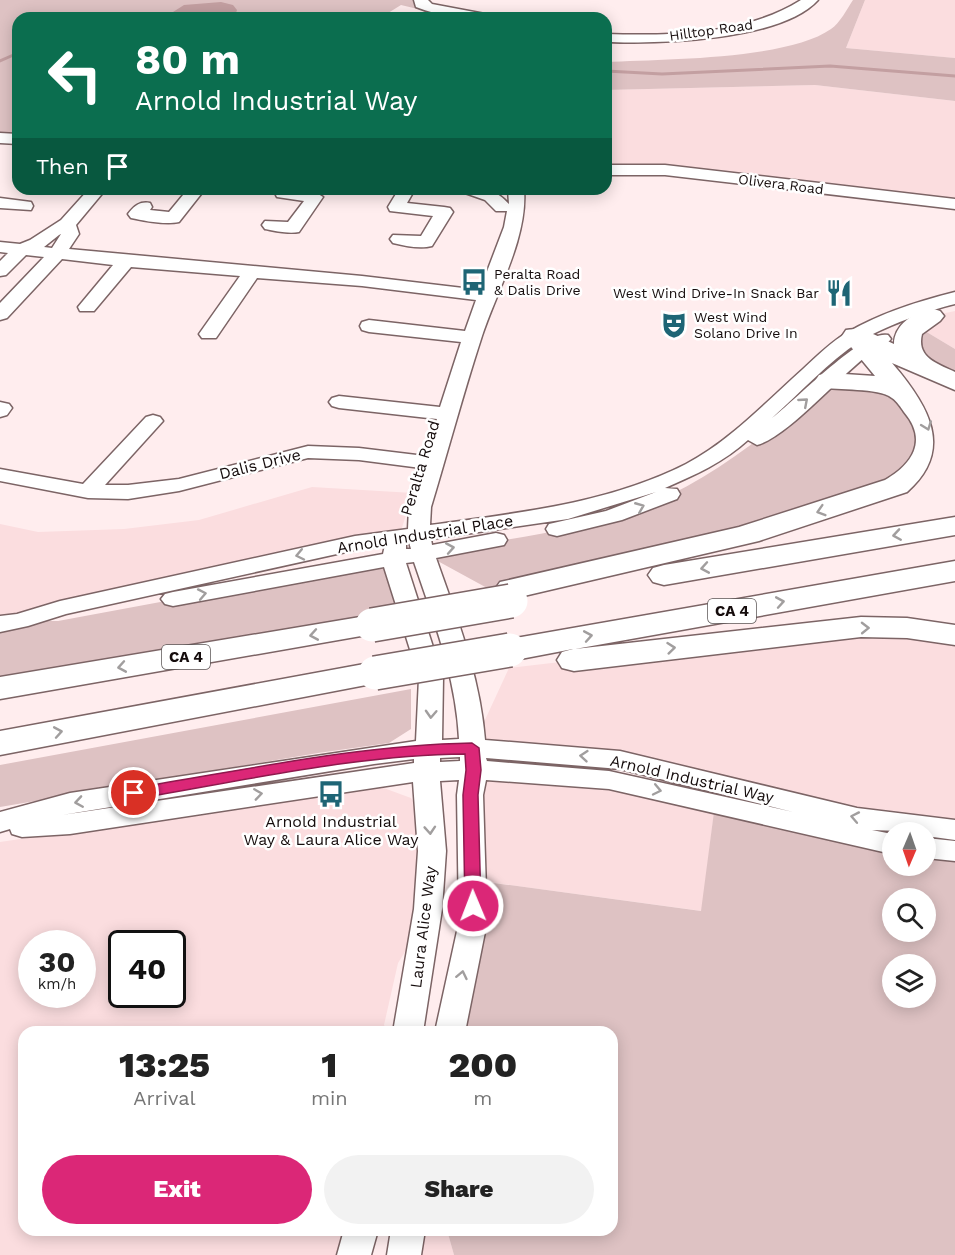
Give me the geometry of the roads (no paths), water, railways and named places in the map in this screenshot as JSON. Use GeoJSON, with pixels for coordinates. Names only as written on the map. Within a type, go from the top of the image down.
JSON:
{"type":"FeatureCollection","features":[{"type":"Feature","properties":{"kind":"highway"},"geometry":{"type":"LineString","coordinates":[[916,363],[907,349],[907,336],[915,325],[943,314]]}},
{"type":"Feature","properties":{"kind":"highway"},"geometry":{"type":"LineString","coordinates":[[864,343],[916,363],[955,382]]}},
{"type":"Feature","properties":{"kind":"highway"},"geometry":{"type":"LineString","coordinates":[[511,595],[748,534],[898,486],[912,478],[921,468],[932,442],[924,418],[900,391],[864,343]]}},
{"type":"Feature","properties":{"kind":"highway"},"geometry":{"type":"LineString","coordinates":[[829,381],[868,383],[900,391]]}},
{"type":"Feature","properties":{"kind":"highway","name":"CA 4"},"geometry":{"type":"LineString","coordinates":[[0,688],[379,624],[511,595],[955,526]]}},
{"type":"Feature","properties":{"kind":"highway","name":"CA 4"},"geometry":{"type":"LineString","coordinates":[[509,659],[955,571]]}},
{"type":"Feature","properties":{"kind":"highway"},"geometry":{"type":"LineString","coordinates":[[0,743],[509,659],[861,627],[908,628],[955,635]]}},
{"type":"Feature","properties":{"kind":"street","name":"Hilltop Road"},"geometry":{"type":"LineString","coordinates":[[612,38],[679,36],[746,27],[788,15],[811,0]]}},
{"type":"Feature","properties":{"kind":"street"},"geometry":{"type":"LineString","coordinates":[[421,2],[461,12]]}},
{"type":"Feature","properties":{"kind":"street","name":"Olivera Road"},"geometry":{"type":"LineString","coordinates":[[612,170],[664,170],[955,204]]}},
{"type":"Feature","properties":{"kind":"street"},"geometry":{"type":"LineString","coordinates":[[0,271],[21,250],[36,244],[67,224],[93,195]]}},
{"type":"Feature","properties":{"kind":"street"},"geometry":{"type":"LineString","coordinates":[[144,207],[137,214],[173,218],[192,195]]}},
{"type":"Feature","properties":{"kind":"street"},"geometry":{"type":"LineString","coordinates":[[271,225],[292,228],[315,197],[293,195]]}},
{"type":"Feature","properties":{"kind":"street"},"geometry":{"type":"LineString","coordinates":[[399,239],[426,242],[444,212],[396,207],[403,195]]}},
{"type":"Feature","properties":{"kind":"street","name":"Peralta Road"},"geometry":{"type":"LineString","coordinates":[[408,546],[426,462],[482,296],[513,227],[516,195]]}},
{"type":"Feature","properties":{"kind":"street","name":"Peralta Road"},"geometry":{"type":"LineString","coordinates":[[482,296],[498,227],[501,198]]}},
{"type":"Feature","properties":{"kind":"street"},"geometry":{"type":"LineString","coordinates":[[0,203],[25,206]]}},
{"type":"Feature","properties":{"kind":"street"},"geometry":{"type":"LineString","coordinates":[[0,314],[57,254],[70,234],[67,224]]}},
{"type":"Feature","properties":{"kind":"street"},"geometry":{"type":"LineString","coordinates":[[0,247],[252,273],[362,281],[482,296]]}},
{"type":"Feature","properties":{"kind":"street"},"geometry":{"type":"LineString","coordinates":[[87,307],[126,261]]}},
{"type":"Feature","properties":{"kind":"street"},"geometry":{"type":"LineString","coordinates":[[209,334],[252,273]]}},
{"type":"Feature","properties":{"kind":"street","name":"Arnold Industrial Place"},"geometry":{"type":"LineString","coordinates":[[408,546],[590,523],[637,509],[685,487],[725,462],[786,418],[829,381],[864,343],[926,305],[955,298]]}},
{"type":"Feature","properties":{"kind":"street","name":"Arnold Industrial Place"},"geometry":{"type":"LineString","coordinates":[[10,623],[58,621],[568,512],[655,485],[684,472],[729,446],[832,353],[943,314]]}},
{"type":"Feature","properties":{"kind":"street"},"geometry":{"type":"LineString","coordinates":[[369,327],[467,337]]}},
{"type":"Feature","properties":{"kind":"street"},"geometry":{"type":"LineString","coordinates":[[339,402],[442,413]]}},
{"type":"Feature","properties":{"kind":"street"},"geometry":{"type":"LineString","coordinates":[[88,491],[153,421]]}},
{"type":"Feature","properties":{"kind":"street","name":"Dalis Drive"},"geometry":{"type":"LineString","coordinates":[[0,475],[88,491],[128,492],[179,485],[308,452],[359,454],[426,462]]}},
{"type":"Feature","properties":{"kind":"street"},"geometry":{"type":"LineString","coordinates":[[408,546],[462,670],[470,709],[473,759],[470,795],[473,922],[451,1026]]}},
{"type":"Feature","properties":{"kind":"street"},"geometry":{"type":"LineString","coordinates":[[408,546],[431,678],[427,761]]}},
{"type":"Feature","properties":{"kind":"street","name":"Arnold Industrial Way"},"geometry":{"type":"LineString","coordinates":[[0,822],[70,803],[374,755],[427,761],[473,759],[526,751],[620,760],[857,818],[955,830]]}},
{"type":"Feature","properties":{"kind":"street","name":"Arnold Industrial Way"},"geometry":{"type":"LineString","coordinates":[[473,759],[524,772],[609,780],[882,842]]}},
{"type":"Feature","properties":{"kind":"street","name":"Arnold Industrial Way"},"geometry":{"type":"LineString","coordinates":[[0,828],[70,824],[388,775],[427,761]]}},
{"type":"Feature","properties":{"kind":"street","name":"Laura Alice Way"},"geometry":{"type":"LineString","coordinates":[[409,1026],[428,909],[432,851],[427,761]]}},
{"type":"Feature","properties":{"kind":"street"},"geometry":{"type":"LineString","coordinates":[[936,849],[955,851]]}},
{"type":"Feature","properties":{"kind":"street"},"geometry":{"type":"LineString","coordinates":[[354,1255],[359,1236]]}},
{"type":"Feature","properties":{"kind":"street"},"geometry":{"type":"LineString","coordinates":[[404,1255],[407,1236]]}},
{"type":"Feature","properties":{"kind":"waterway"},"geometry":{"type":"LineString","coordinates":[[0,61],[12,56]]}},
{"type":"Feature","properties":{"kind":"waterway"},"geometry":{"type":"LineString","coordinates":[[612,71],[662,74],[830,66],[955,76]]}},
{"type":"Feature","properties":{"kind":"place","name":"Peralta Road & Dalis Drive"},"geometry":{"type":"Point","coordinates":[474,282]}},
{"type":"Feature","properties":{"kind":"place","name":"West Wind Drive-In Snack Bar"},"geometry":{"type":"Point","coordinates":[839,293]}},
{"type":"Feature","properties":{"kind":"place","name":"West Wind Solano Drive In"},"geometry":{"type":"Point","coordinates":[674,325]}},
{"type":"Feature","properties":{"kind":"place","name":"Arnold Industrial Way & Laura Alice Way"},"geometry":{"type":"Point","coordinates":[331,794]}}]}
